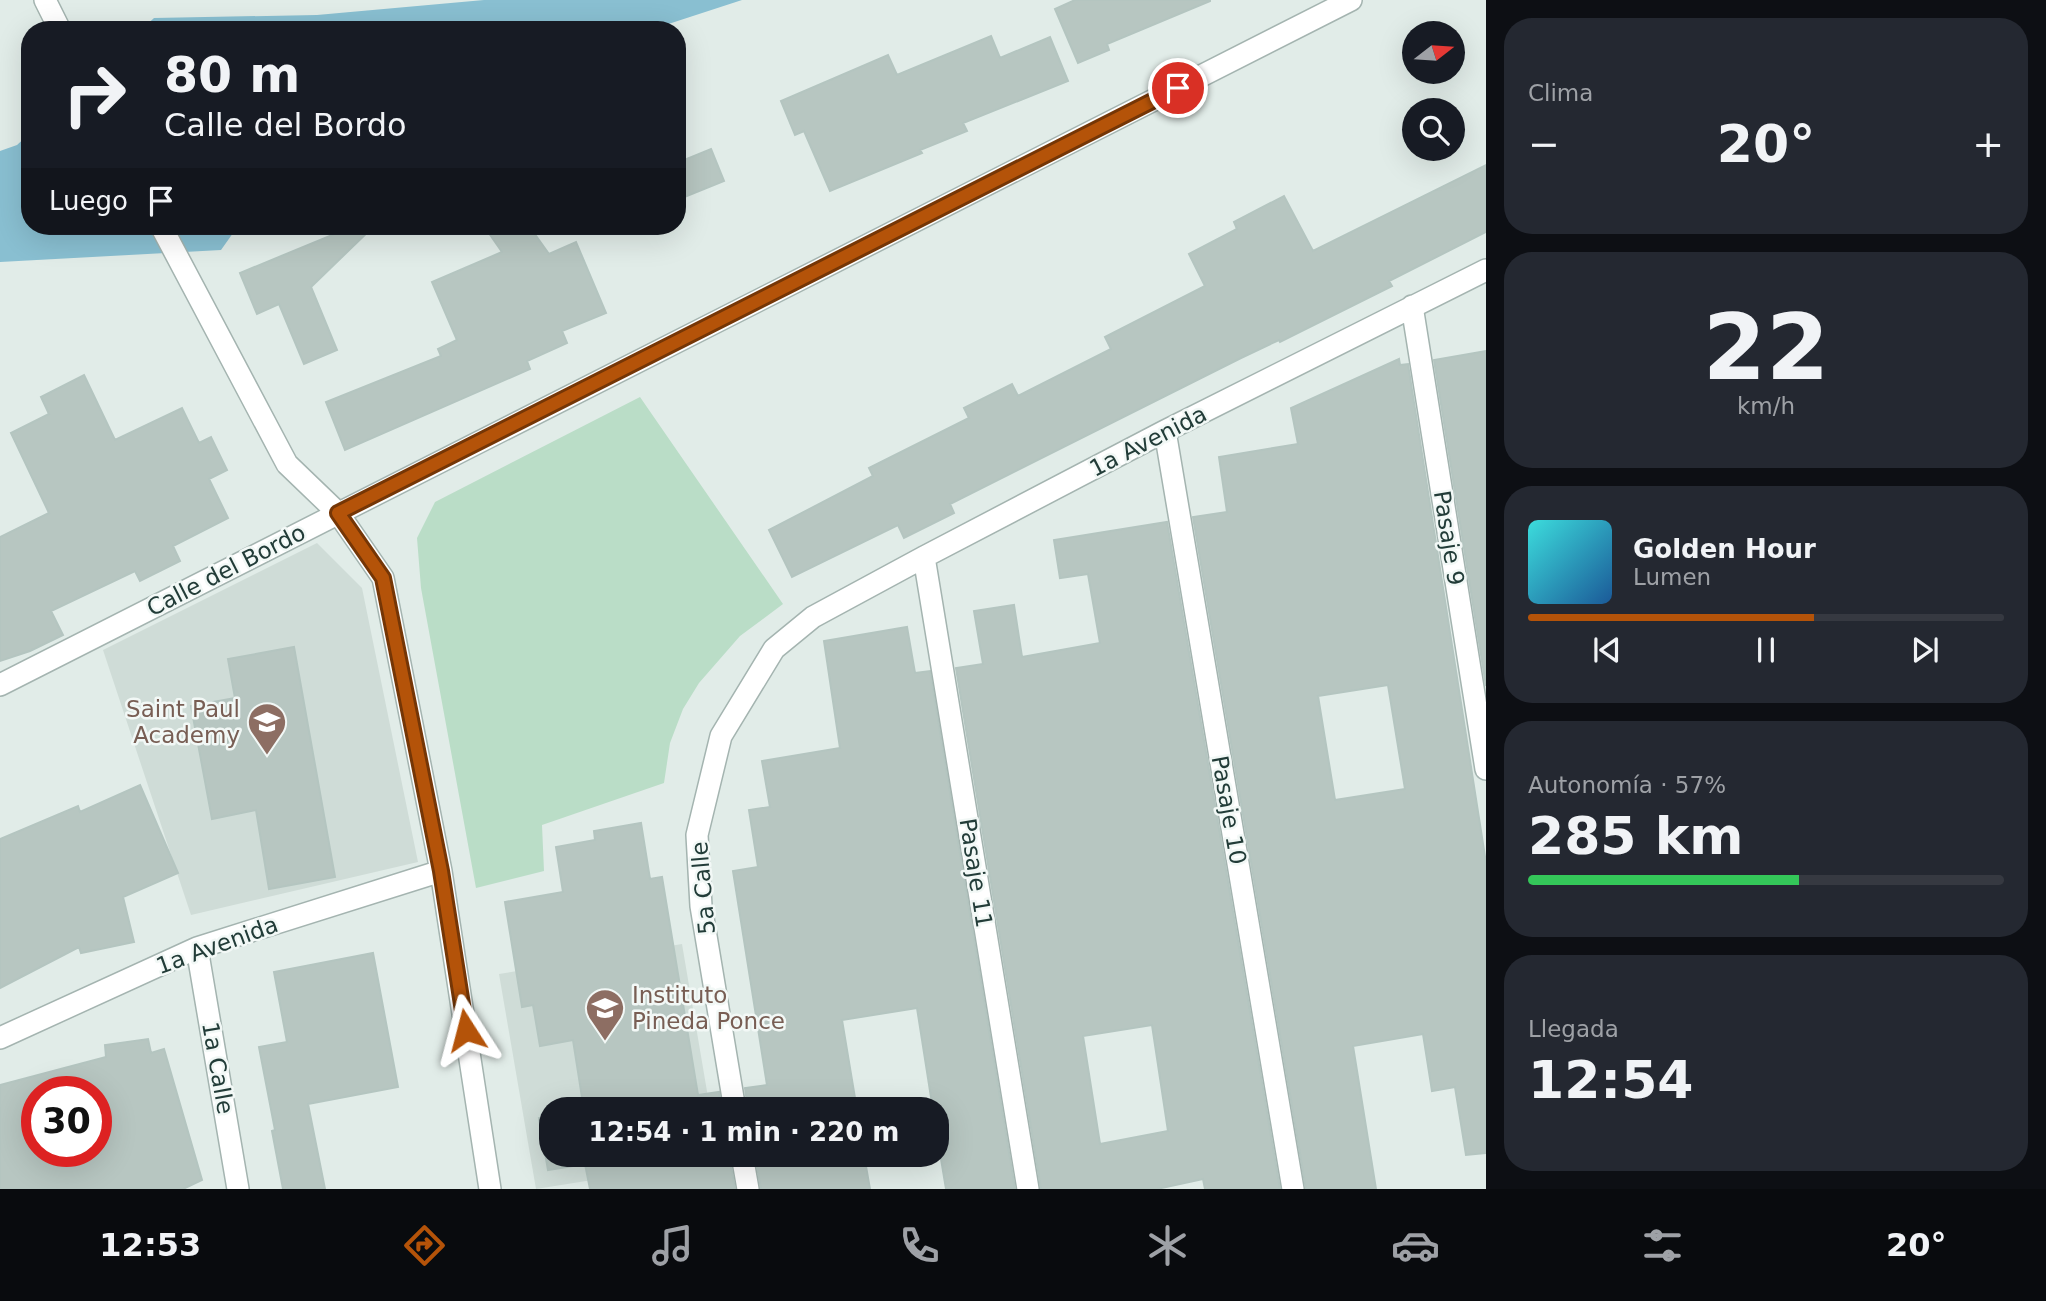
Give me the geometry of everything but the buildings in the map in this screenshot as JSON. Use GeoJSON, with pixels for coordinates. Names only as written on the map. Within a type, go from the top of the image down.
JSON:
{"type":"FeatureCollection","features":[{"type":"Feature","properties":{"kind":"street"},"geometry":{"type":"LineString","coordinates":[[45,0],[56,21]]}},
{"type":"Feature","properties":{"kind":"street","name":"Calle del Bordo"},"geometry":{"type":"LineString","coordinates":[[0,685],[1351,0]]}},
{"type":"Feature","properties":{"kind":"street"},"geometry":{"type":"LineString","coordinates":[[166,235],[287,464],[338,513],[383,578],[441,871],[491,1189]]}},
{"type":"Feature","properties":{"kind":"street","name":"1a Avenida"},"geometry":{"type":"LineString","coordinates":[[813,617],[1165,431],[1486,270]]}},
{"type":"Feature","properties":{"kind":"street","name":"Pasaje 9"},"geometry":{"type":"LineString","coordinates":[[1412,306],[1481,705],[1486,769]]}},
{"type":"Feature","properties":{"kind":"street","name":"Pasaje 10"},"geometry":{"type":"LineString","coordinates":[[1165,431],[1293,1189]]}},
{"type":"Feature","properties":{"kind":"street","name":"Pasaje 11"},"geometry":{"type":"LineString","coordinates":[[924,557],[1028,1189]]}},
{"type":"Feature","properties":{"kind":"street","name":"5a Calle"},"geometry":{"type":"LineString","coordinates":[[733,1097],[701,906],[697,835],[720,736],[774,649],[813,617]]}},
{"type":"Feature","properties":{"kind":"street","name":"1a Avenida"},"geometry":{"type":"LineString","coordinates":[[0,1038],[197,948],[441,871]]}},
{"type":"Feature","properties":{"kind":"street","name":"1a Calle"},"geometry":{"type":"LineString","coordinates":[[197,948],[238,1189]]}},
{"type":"Feature","properties":{"kind":"street"},"geometry":{"type":"LineString","coordinates":[[744,1167],[748,1189]]}},
{"type":"Feature","properties":{"kind":"shaded area","name":"Saint Paul Academy"},"geometry":{"type":"Polygon","coordinates":[[[317,543],[362,588],[418,862],[191,915],[103,650],[317,543]]]}},
{"type":"Feature","properties":{"kind":"shaded area","name":"Instituto Pineda Ponce"},"geometry":{"type":"Polygon","coordinates":[[[682,944],[708,1097],[539,1097],[539,1167],[674,1167],[536,1189],[499,974],[682,944]]]}},
{"type":"Feature","properties":{"kind":"green space"},"geometry":{"type":"Polygon","coordinates":[[[640,397],[783,604],[740,636],[699,683],[683,709],[670,743],[664,783],[542,825],[544,871],[476,888],[421,588],[417,538],[435,502],[640,397]]]}},
{"type":"Feature","properties":{"kind":"water"},"geometry":{"type":"Polygon","coordinates":[[[484,0],[742,0],[678,21],[151,21],[154,18],[317,15],[484,0]]]}},
{"type":"Feature","properties":{"kind":"water"},"geometry":{"type":"Polygon","coordinates":[[[21,141],[21,235],[232,235],[221,250],[0,262],[0,151],[21,141]]]}},
{"type":"Feature","properties":{"kind":"place","name":"Saint Paul Academy"},"geometry":{"type":"Point","coordinates":[267,756]}},
{"type":"Feature","properties":{"kind":"place","name":"Instituto Pineda Ponce"},"geometry":{"type":"Point","coordinates":[605,1042]}},
{"type":"Feature","properties":{"kind":"route"},"geometry":{"type":"LineString","coordinates":[[466,1030],[441,871],[383,578],[338,513],[1178,88]]}}]}
